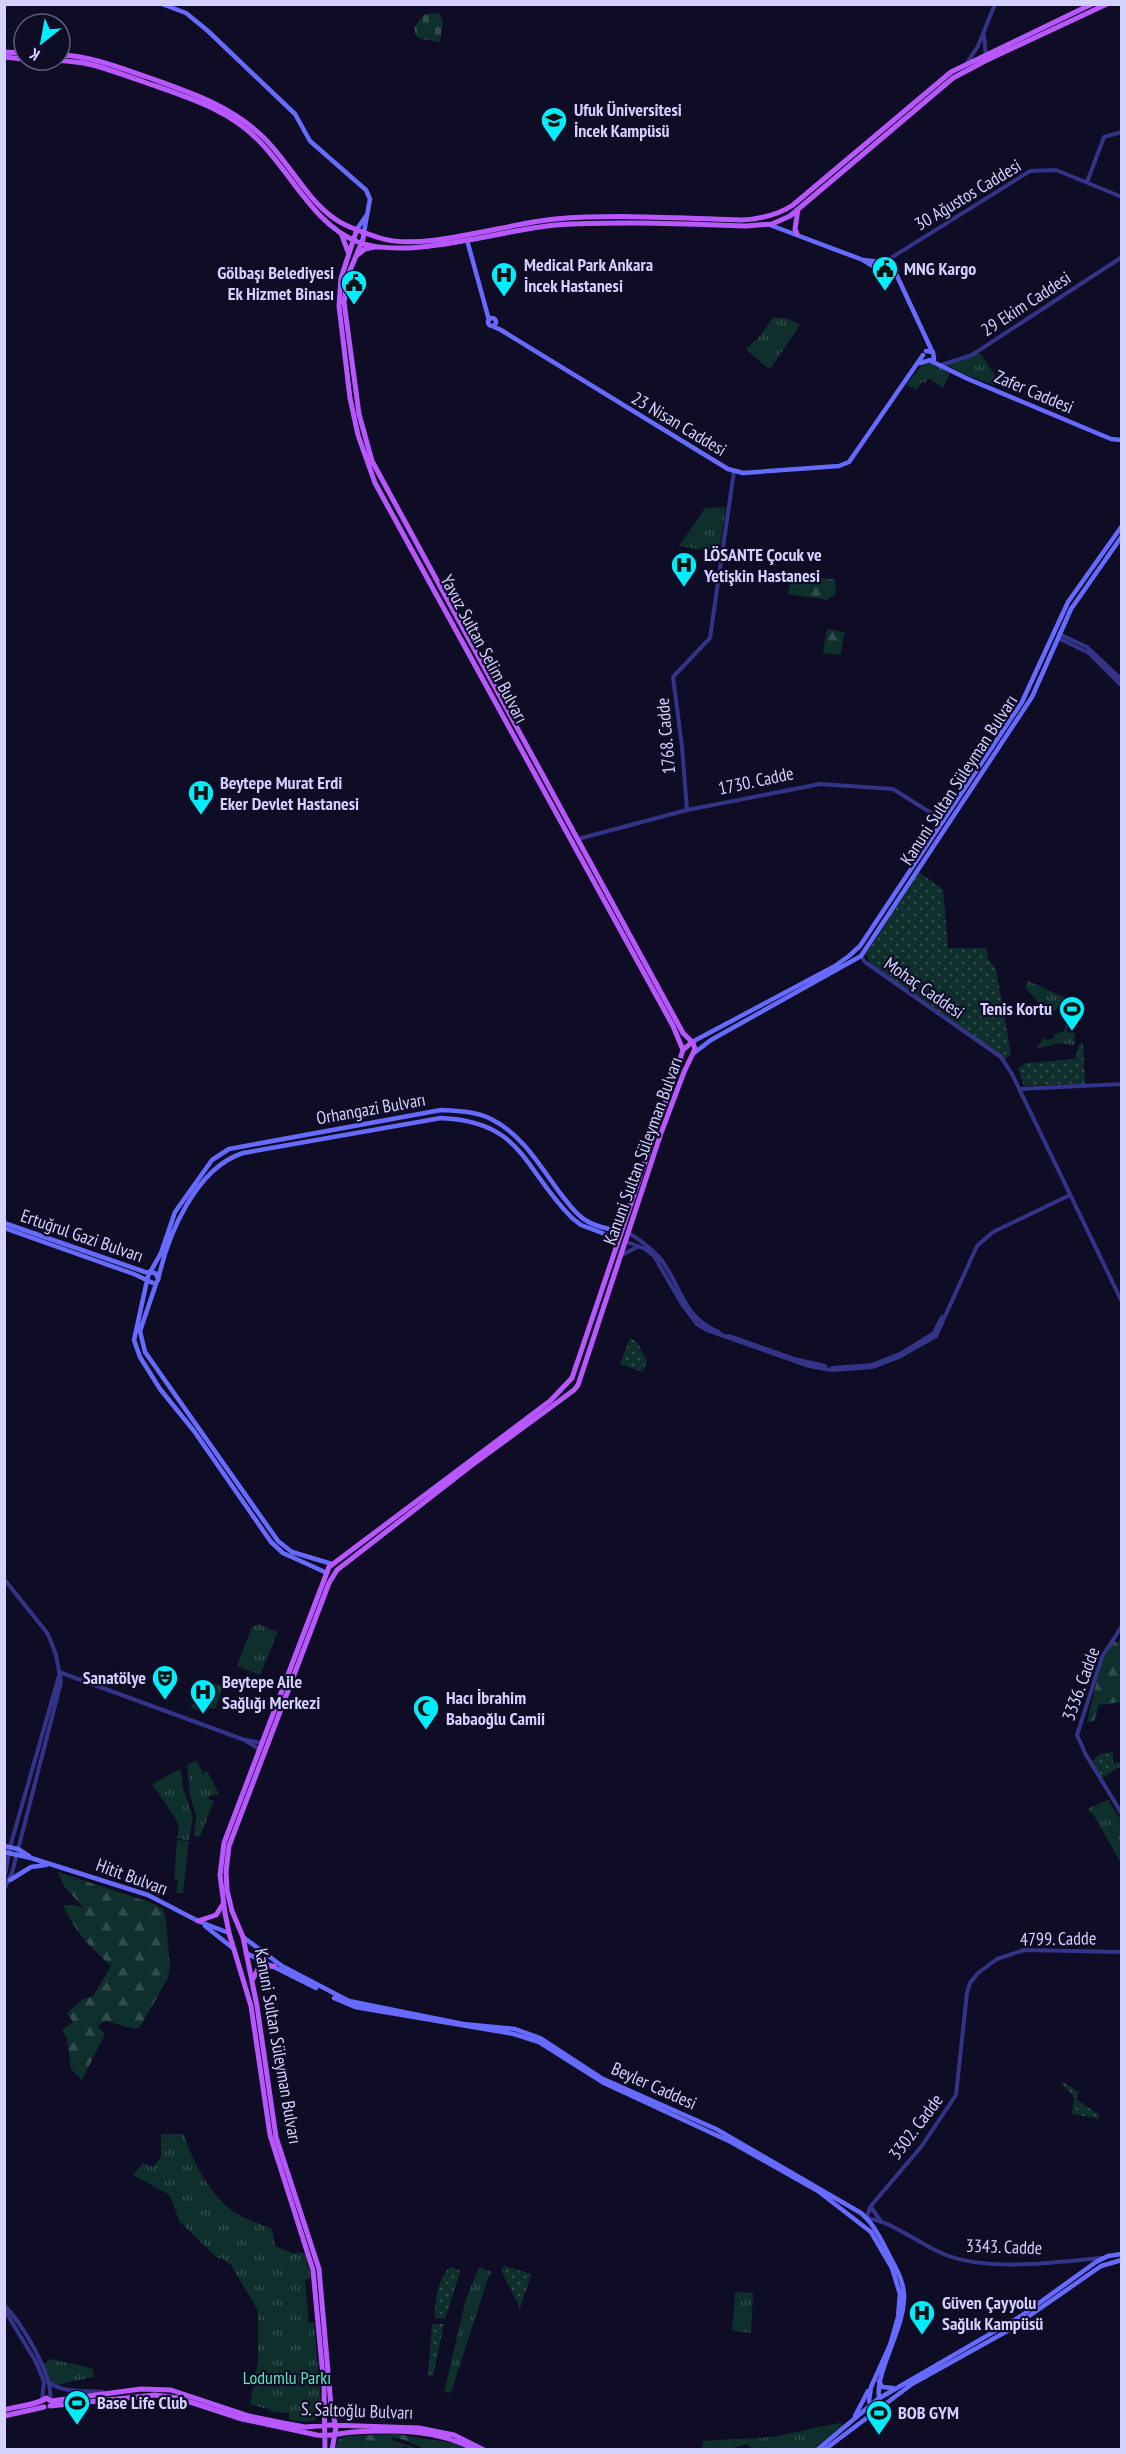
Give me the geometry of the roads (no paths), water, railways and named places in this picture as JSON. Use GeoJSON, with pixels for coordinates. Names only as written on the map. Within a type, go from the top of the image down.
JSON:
{"type":"FeatureCollection","features":[{"type":"Feature","properties":{"kind":"main road"},"geometry":{"type":"LineString","coordinates":[[162,4],[186,13],[203,27],[289,108],[299,119],[310,141],[366,190],[370,200],[364,232]]}},
{"type":"Feature","properties":{"kind":"main road"},"geometry":{"type":"LineString","coordinates":[[770,225],[780,222],[798,209],[946,83],[985,57],[1092,4]]}},
{"type":"Feature","properties":{"kind":"main road"},"geometry":{"type":"LineString","coordinates":[[72,57],[99,60],[220,105],[243,120],[267,141],[330,215],[357,229],[384,239],[412,241],[459,236],[558,219],[617,217],[741,220],[771,215],[793,205],[930,87],[967,63],[1107,4]]}},
{"type":"Feature","properties":{"kind":"main road"},"geometry":{"type":"LineString","coordinates":[[72,62],[98,66],[199,102],[228,117],[261,142],[315,209],[340,232],[353,240],[377,247]]}},
{"type":"Feature","properties":{"kind":"main road"},"geometry":{"type":"LineString","coordinates":[[797,234],[795,229],[798,209]]}},
{"type":"Feature","properties":{"kind":"main road"},"geometry":{"type":"LineString","coordinates":[[771,215],[787,230]]}},
{"type":"Feature","properties":{"kind":"main road"},"geometry":{"type":"LineString","coordinates":[[770,225],[771,215]]}},
{"type":"Feature","properties":{"kind":"main road"},"geometry":{"type":"LineString","coordinates":[[357,229],[366,216]]}},
{"type":"Feature","properties":{"kind":"main road"},"geometry":{"type":"LineString","coordinates":[[340,232],[352,256],[365,249],[377,247],[411,247],[566,225],[770,225],[862,260],[899,283]]}},
{"type":"Feature","properties":{"kind":"main road","name":"Yavuz Sultan Selim Bulvarı"},"geometry":{"type":"LineString","coordinates":[[357,229],[346,282],[345,311],[362,431],[378,481],[571,842],[676,1032],[683,1050]]}},
{"type":"Feature","properties":{"kind":"main road","name":"Yavuz Sultan Selim Bulvarı"},"geometry":{"type":"LineString","coordinates":[[352,256],[361,243],[364,232]]}},
{"type":"Feature","properties":{"kind":"main road","name":"23 Nisan Caddesi"},"geometry":{"type":"LineString","coordinates":[[467,240],[493,322],[501,330],[734,471],[743,473],[832,467],[849,462],[919,363],[929,355]]}},
{"type":"Feature","properties":{"kind":"main road"},"geometry":{"type":"LineString","coordinates":[[862,260],[889,262],[927,340],[929,355],[940,364]]}},
{"type":"Feature","properties":{"kind":"main road"},"geometry":{"type":"LineString","coordinates":[[884,272],[880,266],[885,261]]}},
{"type":"Feature","properties":{"kind":"main road"},"geometry":{"type":"LineString","coordinates":[[884,272],[892,267]]}},
{"type":"Feature","properties":{"kind":"main road","name":"Zafer Caddesi"},"geometry":{"type":"LineString","coordinates":[[940,364],[968,379],[1111,439],[1122,440]]}},
{"type":"Feature","properties":{"kind":"main road","name":"Yavuz Sultan Selim Bulvarı"},"geometry":{"type":"LineString","coordinates":[[387,498],[578,839],[681,1030],[692,1042]]}},
{"type":"Feature","properties":{"kind":"main road","name":"Kanuni Sultan Süleyman Bulvarı"},"geometry":{"type":"LineString","coordinates":[[325,2450],[323,2429],[325,2405],[313,2270],[270,2135],[251,2006],[229,1933],[220,1875],[224,1844],[335,1573],[472,1465],[572,1392],[578,1385],[627,1242],[661,1133],[685,1069],[694,1053],[711,1040],[859,958],[1032,697],[1068,602],[1122,526]]}},
{"type":"Feature","properties":{"kind":"main road","name":"Kanuni Sultan Süleyman Bulvarı"},"geometry":{"type":"LineString","coordinates":[[692,1042],[835,966],[855,952],[1022,702],[1071,609],[1122,536]]}},
{"type":"Feature","properties":{"kind":"main road","name":"1730. Cadde"},"geometry":{"type":"LineString","coordinates":[[571,842],[578,839]]}},
{"type":"Feature","properties":{"kind":"main road"},"geometry":{"type":"LineString","coordinates":[[855,952],[854,957],[859,958]]}},
{"type":"Feature","properties":{"kind":"main road"},"geometry":{"type":"LineString","coordinates":[[692,1042],[695,1047],[694,1053],[687,1055],[683,1050],[692,1042]]}},
{"type":"Feature","properties":{"kind":"main road","name":"Kanuni Sultan Süleyman Bulvarı"},"geometry":{"type":"LineString","coordinates":[[336,2430],[331,2406],[319,2269],[276,2137],[250,1970],[243,1937],[227,1890],[228,1851],[332,1564],[550,1401],[568,1383],[578,1365],[618,1239],[683,1050]]}},
{"type":"Feature","properties":{"kind":"main road","name":"Orhangazi Bulvarı"},"geometry":{"type":"LineString","coordinates":[[327,1573],[283,1553],[271,1542],[194,1431],[168,1399],[140,1357],[134,1340],[147,1280],[161,1253],[176,1212],[215,1157],[229,1149],[441,1110],[466,1112],[489,1118],[516,1136],[577,1213],[590,1223],[621,1231]]}},
{"type":"Feature","properties":{"kind":"main road","name":"Orhangazi Bulvarı"},"geometry":{"type":"LineString","coordinates":[[332,1564],[292,1552],[278,1542],[172,1392],[145,1352],[140,1339],[140,1330],[180,1215],[204,1182],[227,1159],[243,1153],[441,1118],[465,1119],[486,1125],[510,1141],[580,1225],[618,1239]]}},
{"type":"Feature","properties":{"kind":"main road"},"geometry":{"type":"LineString","coordinates":[[510,1141],[516,1136]]}},
{"type":"Feature","properties":{"kind":"main road"},"geometry":{"type":"LineString","coordinates":[[221,1152],[226,1154],[227,1159]]}},
{"type":"Feature","properties":{"kind":"main road"},"geometry":{"type":"LineString","coordinates":[[215,1157],[221,1164]]}},
{"type":"Feature","properties":{"kind":"main road","name":"Ertuğrul Gazi Bulvarı"},"geometry":{"type":"LineString","coordinates":[[4,1223],[150,1273]]}},
{"type":"Feature","properties":{"kind":"main road","name":"Ertuğrul Gazi Bulvarı"},"geometry":{"type":"LineString","coordinates":[[4,1228],[147,1280]]}},
{"type":"Feature","properties":{"kind":"main road"},"geometry":{"type":"LineString","coordinates":[[621,1231],[629,1233]]}},
{"type":"Feature","properties":{"kind":"main road"},"geometry":{"type":"LineString","coordinates":[[618,1239],[627,1242]]}},
{"type":"Feature","properties":{"kind":"main road"},"geometry":{"type":"LineString","coordinates":[[147,1280],[151,1284],[157,1280],[156,1273],[150,1273]]}},
{"type":"Feature","properties":{"kind":"main road"},"geometry":{"type":"LineString","coordinates":[[572,1392],[567,1389],[568,1383],[573,1380],[578,1385]]}},
{"type":"Feature","properties":{"kind":"main road"},"geometry":{"type":"LineString","coordinates":[[172,1392],[168,1393],[168,1399],[176,1397]]}},
{"type":"Feature","properties":{"kind":"main road"},"geometry":{"type":"LineString","coordinates":[[327,1573],[335,1573],[332,1564]]}},
{"type":"Feature","properties":{"kind":"main road"},"geometry":{"type":"LineString","coordinates":[[7,1850],[18,1849],[32,1858]]}},
{"type":"Feature","properties":{"kind":"main road"},"geometry":{"type":"LineString","coordinates":[[7,1850],[16,1856],[32,1858]]}},
{"type":"Feature","properties":{"kind":"main road","name":"Hitit Bulvarı"},"geometry":{"type":"LineString","coordinates":[[32,1858],[152,1897],[198,1921],[229,1933]]}},
{"type":"Feature","properties":{"kind":"main road"},"geometry":{"type":"LineString","coordinates":[[7,1881],[31,1867],[43,1864],[55,1866]]}},
{"type":"Feature","properties":{"kind":"main road"},"geometry":{"type":"LineString","coordinates":[[198,1921],[216,1915],[223,1903]]}},
{"type":"Feature","properties":{"kind":"main road","name":"Hitit Bulvarı"},"geometry":{"type":"LineString","coordinates":[[198,1921],[234,1949]]}},
{"type":"Feature","properties":{"kind":"main road"},"geometry":{"type":"LineString","coordinates":[[227,1924],[233,1926],[236,1921]]}},
{"type":"Feature","properties":{"kind":"main road"},"geometry":{"type":"LineString","coordinates":[[229,1933],[243,1937]]}},
{"type":"Feature","properties":{"kind":"main road","name":"Beyler Caddesi"},"geometry":{"type":"LineString","coordinates":[[243,1937],[274,1961],[344,2000],[460,2025]]}},
{"type":"Feature","properties":{"kind":"main road"},"geometry":{"type":"LineString","coordinates":[[234,1949],[246,1953]]}},
{"type":"Feature","properties":{"kind":"main road","name":"Beyler Caddesi"},"geometry":{"type":"LineString","coordinates":[[246,1953],[348,2005],[478,2027],[533,2039],[602,2082],[710,2130],[818,2191],[858,2221],[879,2242],[897,2281],[900,2294],[898,2317],[890,2345],[872,2383],[869,2397],[871,2405]]}},
{"type":"Feature","properties":{"kind":"main road"},"geometry":{"type":"LineString","coordinates":[[252,1984],[259,1967],[274,1966]]}},
{"type":"Feature","properties":{"kind":"main road"},"geometry":{"type":"LineString","coordinates":[[242,1972],[245,1967],[250,1970]]}},
{"type":"Feature","properties":{"kind":"main road","name":"Beyler Caddesi"},"geometry":{"type":"LineString","coordinates":[[664,2108],[716,2129],[867,2218],[895,2267],[904,2294],[896,2336],[878,2381],[878,2399]]}},
{"type":"Feature","properties":{"kind":"main road"},"geometry":{"type":"LineString","coordinates":[[858,2221],[860,2212]]}},
{"type":"Feature","properties":{"kind":"main road"},"geometry":{"type":"LineString","coordinates":[[858,2221],[867,2218]]}},
{"type":"Feature","properties":{"kind":"main road"},"geometry":{"type":"LineString","coordinates":[[816,2450],[878,2399],[898,2386],[1021,2316],[1105,2257],[1122,2254]]}},
{"type":"Feature","properties":{"kind":"main road"},"geometry":{"type":"LineString","coordinates":[[824,2450],[881,2405],[912,2384],[1035,2314],[1098,2267],[1108,2262],[1122,2260]]}},
{"type":"Feature","properties":{"kind":"main road"},"geometry":{"type":"LineString","coordinates":[[878,2381],[885,2389],[898,2386]]}},
{"type":"Feature","properties":{"kind":"main road"},"geometry":{"type":"LineString","coordinates":[[852,2421],[872,2383]]}},
{"type":"Feature","properties":{"kind":"main road","name":"S. Saltoğlu Bulvarı"},"geometry":{"type":"LineString","coordinates":[[4,2416],[46,2403],[141,2389],[171,2390],[249,2416],[323,2429],[358,2432],[411,2432],[452,2439],[476,2450]]}},
{"type":"Feature","properties":{"kind":"main road","name":"S. Saltoğlu Bulvarı"},"geometry":{"type":"LineString","coordinates":[[4,2410],[24,2404],[155,2395],[170,2396],[242,2419],[336,2430],[402,2427],[436,2431],[459,2437],[484,2450]]}},
{"type":"Feature","properties":{"kind":"main road"},"geometry":{"type":"LineString","coordinates":[[878,2399],[881,2405]]}},
{"type":"Feature","properties":{"kind":"main road"},"geometry":{"type":"LineString","coordinates":[[871,2405],[874,2411]]}},
{"type":"Feature","properties":{"kind":"main road"},"geometry":{"type":"LineString","coordinates":[[332,2450],[336,2430]]}},
{"type":"Feature","properties":{"kind":"street"},"geometry":{"type":"LineString","coordinates":[[967,63],[995,4]]}},
{"type":"Feature","properties":{"kind":"street"},"geometry":{"type":"LineString","coordinates":[[984,31],[985,57]]}},
{"type":"Feature","properties":{"kind":"street"},"geometry":{"type":"LineString","coordinates":[[1087,182],[1104,137],[1122,132]]}},
{"type":"Feature","properties":{"kind":"street","name":"30 Ağustos Caddesi"},"geometry":{"type":"LineString","coordinates":[[885,261],[1030,171],[1056,171],[1122,197]]}},
{"type":"Feature","properties":{"kind":"street"},"geometry":{"type":"LineString","coordinates":[[892,267],[898,254]]}},
{"type":"Feature","properties":{"kind":"street","name":"29 Ekim Caddesi"},"geometry":{"type":"LineString","coordinates":[[940,364],[972,355],[1122,257]]}},
{"type":"Feature","properties":{"kind":"street","name":"1768. Cadde"},"geometry":{"type":"LineString","coordinates":[[687,810],[673,677],[710,638],[734,471]]}},
{"type":"Feature","properties":{"kind":"street"},"geometry":{"type":"LineString","coordinates":[[1056,635],[1087,647],[1122,680]]}},
{"type":"Feature","properties":{"kind":"street"},"geometry":{"type":"LineString","coordinates":[[1056,635],[1089,653],[1122,686]]}},
{"type":"Feature","properties":{"kind":"street","name":"1730. Cadde"},"geometry":{"type":"LineString","coordinates":[[578,839],[687,810],[809,785],[832,784],[893,789],[944,820]]}},
{"type":"Feature","properties":{"kind":"street","name":"Mohaç Caddesi"},"geometry":{"type":"LineString","coordinates":[[859,958],[1003,1061],[1020,1089],[1122,1302]]}},
{"type":"Feature","properties":{"kind":"street"},"geometry":{"type":"LineString","coordinates":[[1020,1089],[1122,1084]]}},
{"type":"Feature","properties":{"kind":"street"},"geometry":{"type":"LineString","coordinates":[[629,1233],[657,1260],[682,1304],[707,1330],[786,1357],[831,1368],[851,1367],[872,1365],[902,1353],[934,1333],[976,1245],[991,1230],[1070,1194]]}},
{"type":"Feature","properties":{"kind":"street"},"geometry":{"type":"LineString","coordinates":[[627,1242],[648,1250]]}},
{"type":"Feature","properties":{"kind":"street"},"geometry":{"type":"LineString","coordinates":[[622,1255],[638,1247]]}},
{"type":"Feature","properties":{"kind":"street"},"geometry":{"type":"LineString","coordinates":[[4,1579],[48,1634],[56,1655],[61,1682],[18,1849],[4,1889]]}},
{"type":"Feature","properties":{"kind":"street","name":"3336. Cadde"},"geometry":{"type":"LineString","coordinates":[[1122,1626],[1102,1657],[1077,1735],[1086,1755],[1122,1814]]}},
{"type":"Feature","properties":{"kind":"street"},"geometry":{"type":"LineString","coordinates":[[59,1673],[264,1747]]}},
{"type":"Feature","properties":{"kind":"street"},"geometry":{"type":"LineString","coordinates":[[7,1881],[7,1850],[59,1673]]}},
{"type":"Feature","properties":{"kind":"street"},"geometry":{"type":"LineString","coordinates":[[36,1752],[42,1754]]}},
{"type":"Feature","properties":{"kind":"street","name":"4799. Cadde"},"geometry":{"type":"LineString","coordinates":[[970,1983],[990,1964],[1017,1951],[1029,1949],[1122,1952]]}},
{"type":"Feature","properties":{"kind":"street","name":"3302. Cadde"},"geometry":{"type":"LineString","coordinates":[[860,2212],[870,2207],[921,2148],[956,2095],[966,1999],[970,1983]]}},
{"type":"Feature","properties":{"kind":"street"},"geometry":{"type":"LineString","coordinates":[[870,2207],[880,2220]]}},
{"type":"Feature","properties":{"kind":"street","name":"3302. Cadde"},"geometry":{"type":"LineString","coordinates":[[867,2218],[870,2207]]}},
{"type":"Feature","properties":{"kind":"street","name":"3343. Cadde"},"geometry":{"type":"LineString","coordinates":[[867,2218],[880,2220],[938,2252],[957,2259],[1017,2264],[1105,2257]]}},
{"type":"Feature","properties":{"kind":"street"},"geometry":{"type":"LineString","coordinates":[[1078,2260],[1084,2263],[1087,2269]]}},
{"type":"Feature","properties":{"kind":"street"},"geometry":{"type":"LineString","coordinates":[[4,2305],[13,2313],[48,2382],[54,2387],[66,2391],[112,2393]]}},
{"type":"Feature","properties":{"kind":"street"},"geometry":{"type":"LineString","coordinates":[[4,2309],[33,2352],[44,2382],[46,2403]]}},
{"type":"Feature","properties":{"kind":"street"},"geometry":{"type":"LineString","coordinates":[[46,2403],[48,2382]]}},
{"type":"Feature","properties":{"kind":"place","name":"Ufuk Üniversitesi İncek Kampüsü"},"geometry":{"type":"Point","coordinates":[554,143]}},
{"type":"Feature","properties":{"kind":"place","name":"MNG Kargo"},"geometry":{"type":"Point","coordinates":[885,292]}},
{"type":"Feature","properties":{"kind":"place","name":"Medical Park Ankara İncek Hastanesi"},"geometry":{"type":"Point","coordinates":[504,298]}},
{"type":"Feature","properties":{"kind":"place","name":"Gölbaşı Belediyesi Ek Hizmet Binası"},"geometry":{"type":"Point","coordinates":[354,306]}},
{"type":"Feature","properties":{"kind":"place","name":"LÖSANTE Çocuk ve Yetişkin Hastanesi"},"geometry":{"type":"Point","coordinates":[684,588]}},
{"type":"Feature","properties":{"kind":"place","name":"Beytepe Murat Erdi Eker Devlet Hastanesi"},"geometry":{"type":"Point","coordinates":[201,816]}},
{"type":"Feature","properties":{"kind":"place","name":"Tenis Kortu"},"geometry":{"type":"Point","coordinates":[1072,1032]}},
{"type":"Feature","properties":{"kind":"place","name":"Sanatölye"},"geometry":{"type":"Point","coordinates":[165,1701]}},
{"type":"Feature","properties":{"kind":"place","name":"Beytepe Aile Sağlığı Merkezi"},"geometry":{"type":"Point","coordinates":[203,1715]}},
{"type":"Feature","properties":{"kind":"place","name":"Hacı İbrahim Babaoğlu Camii"},"geometry":{"type":"Point","coordinates":[426,1731]}},
{"type":"Feature","properties":{"kind":"place","name":"Güven Çayyolu Sağlık Kampüsü"},"geometry":{"type":"Point","coordinates":[922,2336]}},
{"type":"Feature","properties":{"kind":"place","name":"Base Life Club"},"geometry":{"type":"Point","coordinates":[77,2426]}},
{"type":"Feature","properties":{"kind":"place","name":"BOB GYM"},"geometry":{"type":"Point","coordinates":[879,2436]}},
{"type":"Feature","properties":{"kind":"park label","name":"Lodumlu Parkı"},"geometry":{"type":"Point","coordinates":[287,2378]}}]}
